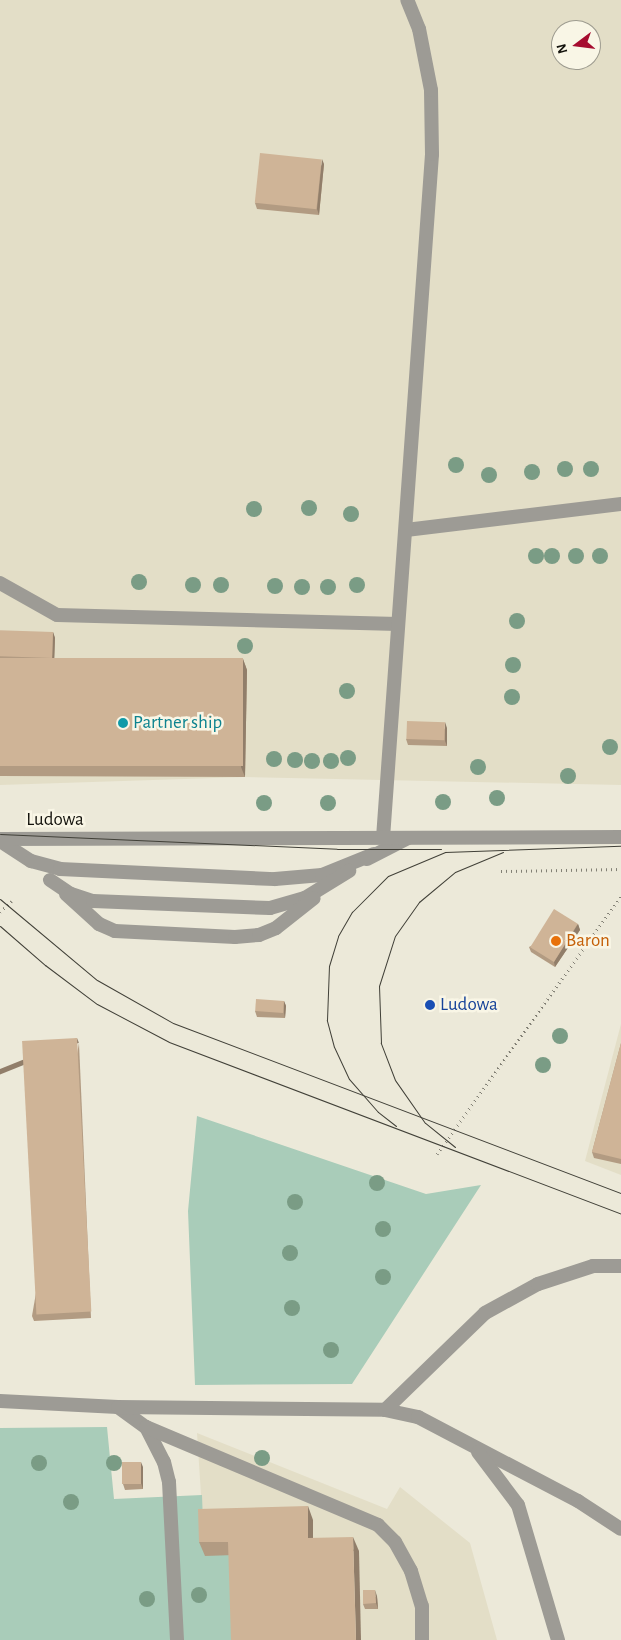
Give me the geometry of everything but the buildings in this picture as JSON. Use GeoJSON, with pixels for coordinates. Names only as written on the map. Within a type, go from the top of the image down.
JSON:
{"type":"FeatureCollection","features":[{"type":"Feature","properties":{"kind":"street"},"geometry":{"type":"LineString","coordinates":[[383,838],[432,154],[432,90],[419,29],[407,0]]}},
{"type":"Feature","properties":{"kind":"street"},"geometry":{"type":"LineString","coordinates":[[406,530],[621,504]]}},
{"type":"Feature","properties":{"kind":"street"},"geometry":{"type":"LineString","coordinates":[[0,583],[56,615],[398,624]]}},
{"type":"Feature","properties":{"kind":"street","name":"Ludowa"},"geometry":{"type":"LineString","coordinates":[[0,840],[621,837]]}},
{"type":"Feature","properties":{"kind":"street"},"geometry":{"type":"LineString","coordinates":[[22,854],[60,869],[288,880],[332,872],[411,838]]}},
{"type":"Feature","properties":{"kind":"street"},"geometry":{"type":"LineString","coordinates":[[0,840],[22,854],[99,924],[115,931],[235,938],[258,935],[276,928],[331,883]]}},
{"type":"Feature","properties":{"kind":"street"},"geometry":{"type":"LineString","coordinates":[[50,880],[71,894],[93,901],[262,908],[299,901],[331,883],[374,854]]}},
{"type":"Feature","properties":{"kind":"street"},"geometry":{"type":"LineString","coordinates":[[385,1410],[485,1312],[538,1284],[593,1266],[621,1266]]}},
{"type":"Feature","properties":{"kind":"street"},"geometry":{"type":"LineString","coordinates":[[0,1401],[118,1407],[385,1410],[418,1417],[578,1501],[621,1528]]}},
{"type":"Feature","properties":{"kind":"street"},"geometry":{"type":"LineString","coordinates":[[118,1407],[146,1427],[378,1525],[395,1542],[411,1571],[422,1606],[422,1640]]}},
{"type":"Feature","properties":{"kind":"street"},"geometry":{"type":"LineString","coordinates":[[146,1427],[164,1462],[169,1482],[177,1640]]}},
{"type":"Feature","properties":{"kind":"street"},"geometry":{"type":"LineString","coordinates":[[470,1445],[495,1471],[518,1505],[558,1640]]}},
{"type":"Feature","properties":{"kind":"path"},"geometry":{"type":"LineString","coordinates":[[501,871],[621,869]]}},
{"type":"Feature","properties":{"kind":"path"},"geometry":{"type":"LineString","coordinates":[[437,1154],[621,896]]}},
{"type":"Feature","properties":{"kind":"path"},"geometry":{"type":"LineString","coordinates":[[0,912],[12,901]]}},
{"type":"Feature","properties":{"kind":"shaded area"},"geometry":{"type":"Polygon","coordinates":[[[0,0],[621,0],[621,785],[245,777],[0,785],[0,0]]]}},
{"type":"Feature","properties":{"kind":"shaded area"},"geometry":{"type":"Polygon","coordinates":[[[621,1024],[621,1175],[585,1161],[621,1024]]]}},
{"type":"Feature","properties":{"kind":"shaded area"},"geometry":{"type":"Polygon","coordinates":[[[197,1433],[387,1509],[400,1487],[470,1543],[497,1640],[235,1640],[232,1555],[205,1556],[197,1433]]]}},
{"type":"Feature","properties":{"kind":"green space"},"geometry":{"type":"Polygon","coordinates":[[[197,1116],[426,1194],[481,1185],[352,1384],[195,1385],[188,1211],[197,1116]]]}},
{"type":"Feature","properties":{"kind":"green space"},"geometry":{"type":"Polygon","coordinates":[[[107,1427],[114,1499],[202,1495],[203,1523],[233,1555],[235,1640],[0,1640],[0,1428],[107,1427]]]}},
{"type":"Feature","properties":{"kind":"tram line"},"geometry":{"type":"LineString","coordinates":[[0,834],[337,849],[441,849]]}},
{"type":"Feature","properties":{"kind":"tram line"},"geometry":{"type":"LineString","coordinates":[[396,1126],[378,1112],[349,1079],[334,1047],[327,1020],[329,966],[338,936],[352,912],[388,876],[445,852],[621,846]]}},
{"type":"Feature","properties":{"kind":"tram line"},"geometry":{"type":"LineString","coordinates":[[455,1147],[425,1123],[395,1080],[381,1043],[379,986],[395,936],[419,902],[455,872],[503,852]]}},
{"type":"Feature","properties":{"kind":"tram line"},"geometry":{"type":"LineString","coordinates":[[0,899],[97,980],[173,1023],[621,1193]]}},
{"type":"Feature","properties":{"kind":"tram line"},"geometry":{"type":"LineString","coordinates":[[0,926],[45,965],[97,1004],[169,1042],[621,1214]]}},
{"type":"Feature","properties":{"kind":"place","name":"Partner ship"},"geometry":{"type":"Point","coordinates":[123,723]}},
{"type":"Feature","properties":{"kind":"place","name":"Baron"},"geometry":{"type":"Point","coordinates":[556,941]}},
{"type":"Feature","properties":{"kind":"place","name":"Ludowa"},"geometry":{"type":"Point","coordinates":[430,1005]}}]}
